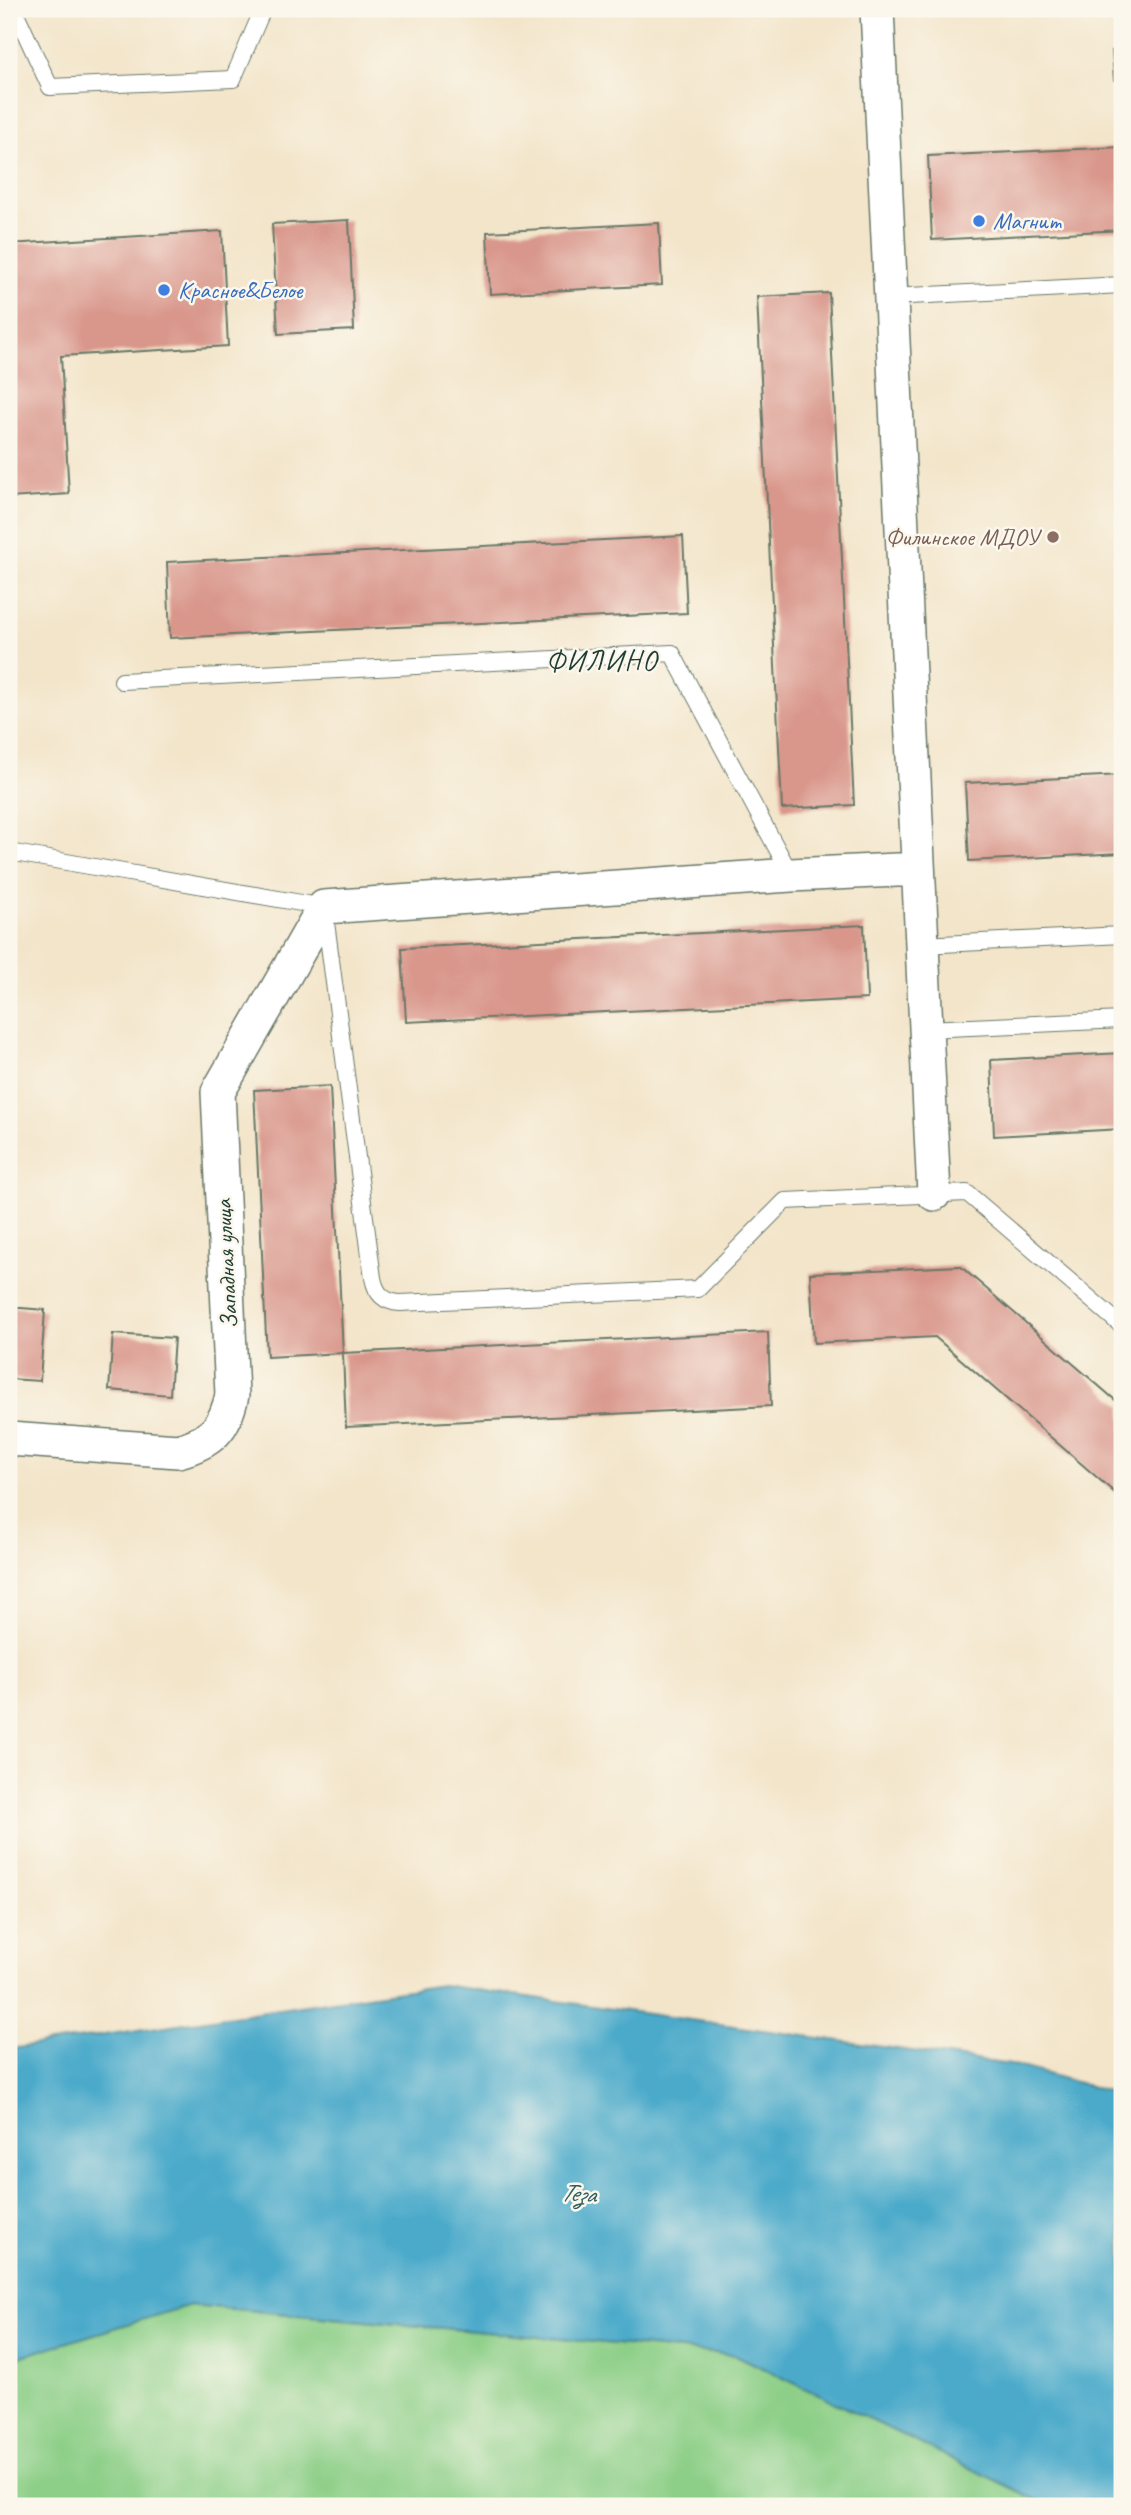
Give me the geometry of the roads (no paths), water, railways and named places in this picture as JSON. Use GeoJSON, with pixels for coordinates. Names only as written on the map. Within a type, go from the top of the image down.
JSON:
{"type":"FeatureCollection","features":[{"type":"Feature","properties":{"kind":"street"},"geometry":{"type":"LineString","coordinates":[[877,9],[934,1194]]}},
{"type":"Feature","properties":{"kind":"street"},"geometry":{"type":"LineString","coordinates":[[324,906],[918,869]]}},
{"type":"Feature","properties":{"kind":"street","name":"Западная улица"},"geometry":{"type":"LineString","coordinates":[[9,1439],[178,1451],[194,1447],[209,1438],[221,1426],[232,1395],[218,1092],[324,906]]}},
{"type":"Feature","properties":{"kind":"lane"},"geometry":{"type":"LineString","coordinates":[[14,9],[50,87],[233,79],[263,9]]}},
{"type":"Feature","properties":{"kind":"lane"},"geometry":{"type":"LineString","coordinates":[[890,297],[1122,285]]}},
{"type":"Feature","properties":{"kind":"lane"},"geometry":{"type":"LineString","coordinates":[[122,681],[672,653],[791,875]]}},
{"type":"Feature","properties":{"kind":"lane"},"geometry":{"type":"LineString","coordinates":[[9,852],[324,906],[373,1278],[378,1294],[384,1300],[400,1303],[698,1289],[785,1201],[967,1192],[1122,1326]]}},
{"type":"Feature","properties":{"kind":"lane"},"geometry":{"type":"LineString","coordinates":[[922,945],[1122,935]]}},
{"type":"Feature","properties":{"kind":"lane"},"geometry":{"type":"LineString","coordinates":[[926,1030],[1122,1020]]}},
{"type":"Feature","properties":{"kind":"water","name":"Теза"},"geometry":{"type":"Polygon","coordinates":[[[442,1985],[1018,2066],[1122,2095],[1122,2506],[1049,2506],[736,2355],[190,2305],[9,2360],[9,2049],[442,1985]]]}},
{"type":"Feature","properties":{"kind":"place","name":"Магнит"},"geometry":{"type":"Point","coordinates":[979,221]}},
{"type":"Feature","properties":{"kind":"place","name":"Красное&Белое"},"geometry":{"type":"Point","coordinates":[164,290]}},
{"type":"Feature","properties":{"kind":"place","name":"Филинское МДОУ"},"geometry":{"type":"Point","coordinates":[1053,537]}},
{"type":"Feature","properties":{"kind":"district","name":"ФИЛИНО"},"geometry":{"type":"Point","coordinates":[602,660]}}]}
